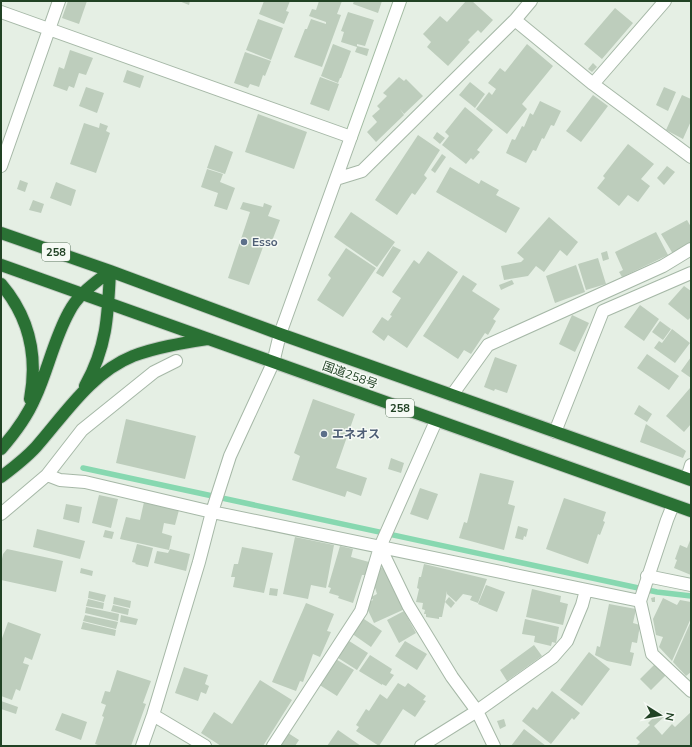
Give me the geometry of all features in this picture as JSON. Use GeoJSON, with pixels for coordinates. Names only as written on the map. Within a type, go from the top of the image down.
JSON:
{"type":"FeatureCollection","features":[{"type":"Feature","properties":{"kind":"highway","name":"国道258号"},"geometry":{"type":"LineString","coordinates":[[1,233],[689,479]]}},
{"type":"Feature","properties":{"kind":"highway","name":"国道258号"},"geometry":{"type":"LineString","coordinates":[[1,265],[81,294],[109,302],[273,363],[691,511]]}},
{"type":"Feature","properties":{"kind":"highway"},"geometry":{"type":"LineString","coordinates":[[1,449],[25,418],[36,397],[59,332],[69,311],[81,294],[110,271]]}},
{"type":"Feature","properties":{"kind":"highway"},"geometry":{"type":"LineString","coordinates":[[80,395],[94,370],[102,349],[109,302],[110,271]]}},
{"type":"Feature","properties":{"kind":"highway"},"geometry":{"type":"LineString","coordinates":[[1,284],[19,309],[27,326],[31,344],[33,377],[25,418]]}},
{"type":"Feature","properties":{"kind":"highway"},"geometry":{"type":"LineString","coordinates":[[1,477],[35,448],[80,395],[97,379],[114,367],[132,357],[173,345],[209,339]]}},
{"type":"Feature","properties":{"kind":"street"},"geometry":{"type":"LineString","coordinates":[[1,166],[59,1]]}},
{"type":"Feature","properties":{"kind":"street"},"geometry":{"type":"LineString","coordinates":[[142,746],[153,715],[230,456],[273,363],[280,334],[400,1]]}},
{"type":"Feature","properties":{"kind":"street"},"geometry":{"type":"LineString","coordinates":[[336,179],[362,171],[514,20],[531,1]]}},
{"type":"Feature","properties":{"kind":"street"},"geometry":{"type":"LineString","coordinates":[[593,84],[665,1]]}},
{"type":"Feature","properties":{"kind":"street"},"geometry":{"type":"LineString","coordinates":[[1,12],[351,137]]}},
{"type":"Feature","properties":{"kind":"street"},"geometry":{"type":"LineString","coordinates":[[514,20],[593,84],[691,157]]}},
{"type":"Feature","properties":{"kind":"street"},"geometry":{"type":"LineString","coordinates":[[452,395],[488,345],[663,266],[691,249]]}},
{"type":"Feature","properties":{"kind":"street"},"geometry":{"type":"LineString","coordinates":[[555,432],[603,311],[691,272]]}},
{"type":"Feature","properties":{"kind":"street"},"geometry":{"type":"LineString","coordinates":[[1,514],[47,475],[82,430],[154,372],[176,361]]}},
{"type":"Feature","properties":{"kind":"street"},"geometry":{"type":"LineString","coordinates":[[273,746],[360,611],[381,544],[436,421]]}},
{"type":"Feature","properties":{"kind":"street"},"geometry":{"type":"LineString","coordinates":[[689,479],[691,465]]}},
{"type":"Feature","properties":{"kind":"street"},"geometry":{"type":"LineString","coordinates":[[47,475],[60,480],[85,482],[214,508],[586,590],[641,599]]}},
{"type":"Feature","properties":{"kind":"street"},"geometry":{"type":"LineString","coordinates":[[673,505],[641,599],[652,654],[691,691]]}},
{"type":"Feature","properties":{"kind":"street"},"geometry":{"type":"LineString","coordinates":[[381,544],[408,605],[452,677],[477,712],[494,746]]}},
{"type":"Feature","properties":{"kind":"street"},"geometry":{"type":"LineString","coordinates":[[647,579],[691,585]]}},
{"type":"Feature","properties":{"kind":"street"},"geometry":{"type":"LineString","coordinates":[[421,746],[477,712],[553,657],[567,640],[582,605],[586,590]]}},
{"type":"Feature","properties":{"kind":"street"},"geometry":{"type":"LineString","coordinates":[[153,715],[205,746]]}},
{"type":"Feature","properties":{"kind":"building"},"geometry":{"type":"Polygon","coordinates":[[[68,1],[87,1],[79,24],[62,18],[68,1]]]}},
{"type":"Feature","properties":{"kind":"building"},"geometry":{"type":"Polygon","coordinates":[[[179,1],[190,1],[189,5],[179,1]]]}},
{"type":"Feature","properties":{"kind":"building"},"geometry":{"type":"Polygon","coordinates":[[[264,1],[290,1],[286,11],[289,12],[284,24],[259,14],[264,1]]]}},
{"type":"Feature","properties":{"kind":"building"},"geometry":{"type":"Polygon","coordinates":[[[319,1],[342,1],[337,14],[341,15],[322,67],[294,57],[305,29],[307,29],[311,19],[326,24],[326,22],[309,16],[312,9],[316,10],[319,1]]]}},
{"type":"Feature","properties":{"kind":"building"},"geometry":{"type":"Polygon","coordinates":[[[354,1],[382,1],[378,13],[353,4],[354,1]]]}},
{"type":"Feature","properties":{"kind":"building"},"geometry":{"type":"Polygon","coordinates":[[[466,1],[472,1],[493,20],[481,33],[478,30],[468,40],[470,42],[448,66],[427,47],[431,42],[423,34],[440,16],[447,22],[466,1]]]}},
{"type":"Feature","properties":{"kind":"building"},"geometry":{"type":"Polygon","coordinates":[[[615,8],[633,23],[602,59],[584,44],[615,8]]]}},
{"type":"Feature","properties":{"kind":"building"},"geometry":{"type":"Polygon","coordinates":[[[348,12],[374,20],[365,46],[357,44],[357,46],[369,49],[367,56],[355,52],[357,47],[341,42],[344,32],[341,31],[348,12]]]}},
{"type":"Feature","properties":{"kind":"building"},"geometry":{"type":"Polygon","coordinates":[[[258,19],[283,28],[271,60],[246,50],[258,19]]]}},
{"type":"Feature","properties":{"kind":"building"},"geometry":{"type":"Polygon","coordinates":[[[333,44],[351,51],[338,83],[321,76],[333,44]]]}},
{"type":"Feature","properties":{"kind":"building"},"geometry":{"type":"Polygon","coordinates":[[[527,44],[553,66],[522,104],[527,109],[507,134],[476,109],[489,92],[492,95],[496,89],[488,83],[500,68],[505,72],[527,44]]]}},
{"type":"Feature","properties":{"kind":"building"},"geometry":{"type":"Polygon","coordinates":[[[70,50],[93,58],[86,75],[79,73],[74,88],[69,86],[67,91],[53,86],[59,67],[64,69],[70,50]]]}},
{"type":"Feature","properties":{"kind":"building"},"geometry":{"type":"Polygon","coordinates":[[[245,52],[271,61],[265,76],[263,75],[259,87],[250,84],[248,88],[234,83],[245,52]]]}},
{"type":"Feature","properties":{"kind":"building"},"geometry":{"type":"Polygon","coordinates":[[[593,63],[597,67],[592,72],[588,69],[593,63]]]}},
{"type":"Feature","properties":{"kind":"building"},"geometry":{"type":"Polygon","coordinates":[[[127,70],[144,76],[140,88],[123,82],[127,70]]]}},
{"type":"Feature","properties":{"kind":"building"},"geometry":{"type":"Polygon","coordinates":[[[320,77],[339,84],[329,111],[310,104],[320,77]]]}},
{"type":"Feature","properties":{"kind":"building"},"geometry":{"type":"Polygon","coordinates":[[[399,77],[404,81],[406,79],[423,96],[404,114],[400,109],[404,115],[376,142],[367,132],[377,122],[372,116],[380,109],[377,106],[387,96],[383,93],[399,77]]]}},
{"type":"Feature","properties":{"kind":"building"},"geometry":{"type":"Polygon","coordinates":[[[470,82],[485,94],[475,108],[459,95],[470,82]]]}},
{"type":"Feature","properties":{"kind":"building"},"geometry":{"type":"Polygon","coordinates":[[[86,87],[104,93],[97,113],[79,106],[86,87]]]}},
{"type":"Feature","properties":{"kind":"building"},"geometry":{"type":"Polygon","coordinates":[[[664,87],[676,92],[668,111],[656,105],[664,87]]]}},
{"type":"Feature","properties":{"kind":"building"},"geometry":{"type":"Polygon","coordinates":[[[593,95],[608,106],[581,142],[566,131],[593,95]]]}},
{"type":"Feature","properties":{"kind":"building"},"geometry":{"type":"Polygon","coordinates":[[[682,95],[691,99],[691,121],[683,139],[666,130],[682,95]]]}},
{"type":"Feature","properties":{"kind":"building"},"geometry":{"type":"Polygon","coordinates":[[[540,101],[561,111],[554,126],[551,125],[544,139],[542,138],[536,151],[533,150],[526,163],[506,153],[512,139],[515,140],[522,126],[524,127],[530,113],[533,115],[540,101]]]}},
{"type":"Feature","properties":{"kind":"building"},"geometry":{"type":"Polygon","coordinates":[[[465,107],[493,130],[477,150],[480,152],[473,160],[471,158],[466,164],[442,145],[449,136],[445,132],[465,107]]]}},
{"type":"Feature","properties":{"kind":"building"},"geometry":{"type":"Polygon","coordinates":[[[258,114],[307,132],[294,169],[245,152],[258,114]]]}},
{"type":"Feature","properties":{"kind":"building"},"geometry":{"type":"Polygon","coordinates":[[[84,123],[99,128],[100,123],[108,126],[106,131],[110,133],[96,173],[70,164],[84,123]]]}},
{"type":"Feature","properties":{"kind":"building"},"geometry":{"type":"Polygon","coordinates":[[[437,132],[445,138],[440,144],[433,138],[437,132]]]}},
{"type":"Feature","properties":{"kind":"building"},"geometry":{"type":"Polygon","coordinates":[[[418,135],[440,150],[424,175],[427,178],[415,195],[412,193],[397,215],[375,200],[418,135]]]}},
{"type":"Feature","properties":{"kind":"building"},"geometry":{"type":"Polygon","coordinates":[[[628,144],[654,164],[641,179],[650,186],[638,202],[628,195],[619,206],[597,188],[605,178],[603,176],[628,144]]]}},
{"type":"Feature","properties":{"kind":"building"},"geometry":{"type":"Polygon","coordinates":[[[215,145],[233,152],[225,174],[207,168],[215,145]]]}},
{"type":"Feature","properties":{"kind":"building"},"geometry":{"type":"Polygon","coordinates":[[[442,154],[446,157],[435,173],[431,170],[442,154]]]}},
{"type":"Feature","properties":{"kind":"building"},"geometry":{"type":"Polygon","coordinates":[[[667,166],[675,172],[664,185],[657,178],[667,166]]]}},
{"type":"Feature","properties":{"kind":"building"},"geometry":{"type":"Polygon","coordinates":[[[450,167],[479,184],[481,180],[499,190],[496,195],[520,208],[506,233],[436,192],[450,167]]]}},
{"type":"Feature","properties":{"kind":"building"},"geometry":{"type":"Polygon","coordinates":[[[207,169],[223,174],[220,182],[235,188],[227,210],[214,206],[218,193],[201,187],[207,169]]]}},
{"type":"Feature","properties":{"kind":"building"},"geometry":{"type":"Polygon","coordinates":[[[20,180],[28,183],[25,192],[17,189],[20,180]]]}},
{"type":"Feature","properties":{"kind":"building"},"geometry":{"type":"Polygon","coordinates":[[[56,182],[76,190],[71,206],[50,198],[56,182]]]}},
{"type":"Feature","properties":{"kind":"building"},"geometry":{"type":"Polygon","coordinates":[[[33,200],[44,204],[41,213],[29,210],[33,200]]]}},
{"type":"Feature","properties":{"kind":"building"},"geometry":{"type":"Polygon","coordinates":[[[243,202],[263,207],[264,203],[272,206],[268,216],[280,220],[272,241],[266,239],[249,285],[228,278],[250,212],[240,209],[243,202]]]}},
{"type":"Feature","properties":{"kind":"building"},"geometry":{"type":"Polygon","coordinates":[[[351,212],[395,242],[377,267],[334,237],[351,212]]]}},
{"type":"Feature","properties":{"kind":"building"},"geometry":{"type":"Polygon","coordinates":[[[549,217],[578,242],[567,256],[560,250],[544,272],[536,266],[528,276],[504,280],[501,266],[521,262],[524,259],[517,253],[549,217]]]}},
{"type":"Feature","properties":{"kind":"building"},"geometry":{"type":"Polygon","coordinates":[[[687,220],[691,227],[691,244],[673,254],[661,234],[687,220]]]}},
{"type":"Feature","properties":{"kind":"building"},"geometry":{"type":"Polygon","coordinates":[[[656,232],[668,255],[622,277],[619,272],[623,270],[615,252],[656,232]]]}},
{"type":"Feature","properties":{"kind":"building"},"geometry":{"type":"Polygon","coordinates":[[[393,246],[401,250],[383,277],[376,273],[393,246]]]}},
{"type":"Feature","properties":{"kind":"building"},"geometry":{"type":"Polygon","coordinates":[[[346,248],[376,268],[343,317],[317,300],[331,278],[328,275],[346,248]]]}},
{"type":"Feature","properties":{"kind":"building"},"geometry":{"type":"Polygon","coordinates":[[[428,251],[458,272],[407,348],[388,335],[384,341],[372,332],[382,317],[388,321],[392,316],[390,315],[401,298],[392,292],[414,260],[419,264],[428,251]]]}},
{"type":"Feature","properties":{"kind":"building"},"geometry":{"type":"Polygon","coordinates":[[[607,251],[609,259],[603,261],[601,253],[607,251]]]}},
{"type":"Feature","properties":{"kind":"building"},"geometry":{"type":"Polygon","coordinates":[[[598,258],[606,284],[586,290],[578,264],[598,258]]]}},
{"type":"Feature","properties":{"kind":"building"},"geometry":{"type":"Polygon","coordinates":[[[576,265],[585,292],[555,303],[546,276],[576,265]]]}},
{"type":"Feature","properties":{"kind":"building"},"geometry":{"type":"Polygon","coordinates":[[[463,275],[477,284],[472,291],[500,309],[493,319],[496,321],[488,335],[485,333],[471,354],[464,350],[458,359],[423,336],[463,275]]]}},
{"type":"Feature","properties":{"kind":"building"},"geometry":{"type":"Polygon","coordinates":[[[512,280],[514,284],[501,290],[499,285],[512,280]]]}},
{"type":"Feature","properties":{"kind":"building"},"geometry":{"type":"Polygon","coordinates":[[[684,286],[691,291],[691,317],[688,320],[668,304],[684,286]]]}},
{"type":"Feature","properties":{"kind":"building"},"geometry":{"type":"Polygon","coordinates":[[[640,305],[659,319],[644,341],[624,327],[640,305]]]}},
{"type":"Feature","properties":{"kind":"building"},"geometry":{"type":"Polygon","coordinates":[[[572,315],[589,323],[575,352],[559,344],[572,315]]]}},
{"type":"Feature","properties":{"kind":"building"},"geometry":{"type":"Polygon","coordinates":[[[660,321],[671,329],[663,340],[652,332],[660,321]]]}},
{"type":"Feature","properties":{"kind":"building"},"geometry":{"type":"Polygon","coordinates":[[[672,329],[690,343],[675,363],[654,348],[659,341],[662,343],[672,329]]]}},
{"type":"Feature","properties":{"kind":"building"},"geometry":{"type":"Polygon","coordinates":[[[647,354],[679,376],[669,390],[637,368],[647,354]]]}},
{"type":"Feature","properties":{"kind":"building"},"geometry":{"type":"Polygon","coordinates":[[[495,357],[517,365],[507,393],[495,389],[494,391],[484,387],[495,357]]]}},
{"type":"Feature","properties":{"kind":"building"},"geometry":{"type":"Polygon","coordinates":[[[691,357],[691,378],[681,371],[691,357]]]}},
{"type":"Feature","properties":{"kind":"building"},"geometry":{"type":"Polygon","coordinates":[[[690,388],[691,424],[684,432],[666,416],[690,388]]]}},
{"type":"Feature","properties":{"kind":"building"},"geometry":{"type":"Polygon","coordinates":[[[313,399],[355,414],[336,468],[367,478],[361,496],[347,491],[345,497],[292,480],[300,456],[294,453],[313,399]]]}},
{"type":"Feature","properties":{"kind":"building"},"geometry":{"type":"Polygon","coordinates":[[[639,405],[652,414],[647,422],[634,414],[639,405]]]}},
{"type":"Feature","properties":{"kind":"building"},"geometry":{"type":"Polygon","coordinates":[[[126,419],[196,436],[185,479],[116,463],[126,419]]]}},
{"type":"Feature","properties":{"kind":"building"},"geometry":{"type":"Polygon","coordinates":[[[646,424],[686,451],[683,458],[640,442],[646,424]]]}},
{"type":"Feature","properties":{"kind":"building"},"geometry":{"type":"Polygon","coordinates":[[[391,458],[404,463],[401,473],[388,469],[391,458]]]}},
{"type":"Feature","properties":{"kind":"building"},"geometry":{"type":"Polygon","coordinates":[[[480,473],[514,481],[508,504],[515,506],[504,550],[459,538],[464,522],[467,523],[480,473]]]}},
{"type":"Feature","properties":{"kind":"building"},"geometry":{"type":"Polygon","coordinates":[[[420,488],[438,494],[428,520],[410,514],[420,488]]]}},
{"type":"Feature","properties":{"kind":"building"},"geometry":{"type":"Polygon","coordinates":[[[99,495],[118,499],[111,528],[92,523],[99,495]]]}},
{"type":"Feature","properties":{"kind":"building"},"geometry":{"type":"Polygon","coordinates":[[[564,498],[606,512],[603,521],[605,522],[600,535],[598,534],[588,564],[546,549],[564,498]]]}},
{"type":"Feature","properties":{"kind":"building"},"geometry":{"type":"Polygon","coordinates":[[[144,502],[179,510],[175,525],[164,523],[162,533],[172,536],[169,550],[120,539],[126,517],[140,520],[144,502]]]}},
{"type":"Feature","properties":{"kind":"building"},"geometry":{"type":"Polygon","coordinates":[[[66,504],[82,507],[79,523],[63,519],[66,504]]]}},
{"type":"Feature","properties":{"kind":"building"},"geometry":{"type":"Polygon","coordinates":[[[518,526],[528,529],[526,537],[524,536],[523,540],[515,538],[518,526]]]}},
{"type":"Feature","properties":{"kind":"building"},"geometry":{"type":"Polygon","coordinates":[[[37,529],[85,541],[80,559],[33,547],[37,529]]]}},
{"type":"Feature","properties":{"kind":"building"},"geometry":{"type":"Polygon","coordinates":[[[105,530],[114,532],[112,539],[103,537],[105,530]]]}},
{"type":"Feature","properties":{"kind":"building"},"geometry":{"type":"Polygon","coordinates":[[[295,537],[334,545],[326,588],[311,585],[308,599],[283,594],[295,537]]]}},
{"type":"Feature","properties":{"kind":"building"},"geometry":{"type":"Polygon","coordinates":[[[691,538],[691,575],[674,568],[677,560],[675,559],[680,545],[687,548],[691,538]]]}},
{"type":"Feature","properties":{"kind":"building"},"geometry":{"type":"Polygon","coordinates":[[[137,544],[153,548],[148,567],[132,562],[137,544]]]}},
{"type":"Feature","properties":{"kind":"building"},"geometry":{"type":"Polygon","coordinates":[[[340,546],[353,549],[351,557],[369,562],[365,575],[362,575],[353,603],[329,593],[331,588],[328,587],[340,546]]]}},
{"type":"Feature","properties":{"kind":"building"},"geometry":{"type":"Polygon","coordinates":[[[242,547],[273,553],[264,593],[233,587],[235,577],[231,577],[234,564],[238,564],[242,547]]]}},
{"type":"Feature","properties":{"kind":"building"},"geometry":{"type":"Polygon","coordinates":[[[7,549],[63,561],[56,592],[1,580],[1,564],[3,554],[7,549]]]}},
{"type":"Feature","properties":{"kind":"building"},"geometry":{"type":"Polygon","coordinates":[[[170,549],[190,554],[186,571],[154,563],[157,551],[168,553],[170,549]]]}},
{"type":"Feature","properties":{"kind":"building"},"geometry":{"type":"Polygon","coordinates":[[[424,564],[487,579],[478,603],[470,600],[472,596],[463,594],[456,602],[447,594],[447,591],[442,617],[439,617],[439,619],[426,617],[426,614],[424,614],[425,610],[422,609],[423,603],[416,602],[419,589],[417,588],[419,577],[421,577],[424,564]]]}},
{"type":"Feature","properties":{"kind":"building"},"geometry":{"type":"Polygon","coordinates":[[[385,566],[405,609],[374,623],[365,604],[373,600],[371,597],[377,594],[373,581],[376,570],[385,566]]]}},
{"type":"Feature","properties":{"kind":"building"},"geometry":{"type":"Polygon","coordinates":[[[81,568],[93,571],[92,576],[80,573],[81,568]]]}},
{"type":"Feature","properties":{"kind":"building"},"geometry":{"type":"Polygon","coordinates":[[[486,585],[505,592],[497,612],[478,604],[486,585]]]}},
{"type":"Feature","properties":{"kind":"building"},"geometry":{"type":"Polygon","coordinates":[[[270,588],[278,589],[277,596],[269,595],[270,588]]]}},
{"type":"Feature","properties":{"kind":"building"},"geometry":{"type":"Polygon","coordinates":[[[532,589],[561,596],[560,602],[568,604],[563,625],[526,617],[532,589]]]}},
{"type":"Feature","properties":{"kind":"building"},"geometry":{"type":"Polygon","coordinates":[[[89,591],[106,595],[104,602],[88,598],[89,591]]]}},
{"type":"Feature","properties":{"kind":"building"},"geometry":{"type":"Polygon","coordinates":[[[114,597],[131,601],[130,608],[113,604],[114,597]]]}},
{"type":"Feature","properties":{"kind":"building"},"geometry":{"type":"Polygon","coordinates":[[[449,597],[455,603],[451,608],[445,602],[449,597]]]}},
{"type":"Feature","properties":{"kind":"building"},"geometry":{"type":"Polygon","coordinates":[[[655,597],[655,602],[652,602],[651,598],[655,597]]]}},
{"type":"Feature","properties":{"kind":"building"},"geometry":{"type":"Polygon","coordinates":[[[663,598],[677,605],[680,600],[691,602],[691,618],[672,661],[659,647],[663,637],[656,635],[653,619],[663,598]]]}},
{"type":"Feature","properties":{"kind":"building"},"geometry":{"type":"Polygon","coordinates":[[[88,599],[104,603],[103,609],[86,606],[88,599]]]}},
{"type":"Feature","properties":{"kind":"building"},"geometry":{"type":"Polygon","coordinates":[[[306,603],[334,614],[327,631],[331,632],[320,657],[313,654],[303,682],[300,681],[296,691],[272,682],[306,603]]]}},
{"type":"Feature","properties":{"kind":"building"},"geometry":{"type":"Polygon","coordinates":[[[609,604],[636,609],[633,623],[640,625],[637,643],[632,642],[630,652],[634,653],[631,666],[607,661],[595,655],[597,646],[600,647],[609,604]]]}},
{"type":"Feature","properties":{"kind":"building"},"geometry":{"type":"Polygon","coordinates":[[[113,605],[129,609],[128,615],[111,611],[113,605]]]}},
{"type":"Feature","properties":{"kind":"building"},"geometry":{"type":"Polygon","coordinates":[[[86,607],[119,614],[118,621],[85,613],[86,607]]]}},
{"type":"Feature","properties":{"kind":"building"},"geometry":{"type":"Polygon","coordinates":[[[404,611],[416,633],[399,643],[387,620],[404,611]]]}},
{"type":"Feature","properties":{"kind":"building"},"geometry":{"type":"Polygon","coordinates":[[[85,615],[118,622],[116,629],[83,621],[85,615]]]}},
{"type":"Feature","properties":{"kind":"building"},"geometry":{"type":"Polygon","coordinates":[[[121,615],[138,619],[136,625],[120,622],[121,615]]]}},
{"type":"Feature","properties":{"kind":"building"},"geometry":{"type":"Polygon","coordinates":[[[361,617],[382,631],[371,647],[351,633],[361,617]]]}},
{"type":"Feature","properties":{"kind":"building"},"geometry":{"type":"Polygon","coordinates":[[[525,619],[559,627],[556,643],[552,642],[551,646],[534,642],[535,636],[522,634],[525,619]]]}},
{"type":"Feature","properties":{"kind":"building"},"geometry":{"type":"Polygon","coordinates":[[[691,621],[691,672],[686,676],[673,662],[691,621]]]}},
{"type":"Feature","properties":{"kind":"building"},"geometry":{"type":"Polygon","coordinates":[[[8,622],[41,634],[32,660],[25,657],[23,663],[29,665],[20,691],[16,689],[12,700],[1,696],[1,641],[8,622]]]}},
{"type":"Feature","properties":{"kind":"building"},"geometry":{"type":"Polygon","coordinates":[[[83,622],[116,630],[115,636],[81,629],[83,622]]]}},
{"type":"Feature","properties":{"kind":"building"},"geometry":{"type":"Polygon","coordinates":[[[346,639],[368,653],[357,670],[335,656],[346,639]]]}},
{"type":"Feature","properties":{"kind":"building"},"geometry":{"type":"Polygon","coordinates":[[[405,641],[427,654],[417,670],[395,656],[405,641]]]}},
{"type":"Feature","properties":{"kind":"building"},"geometry":{"type":"Polygon","coordinates":[[[534,645],[542,656],[507,681],[500,670],[534,645]]]}},
{"type":"Feature","properties":{"kind":"building"},"geometry":{"type":"Polygon","coordinates":[[[589,652],[610,669],[582,706],[560,690],[589,652]]]}},
{"type":"Feature","properties":{"kind":"building"},"geometry":{"type":"Polygon","coordinates":[[[370,655],[392,669],[390,673],[394,675],[386,686],[359,671],[370,655]]]}},
{"type":"Feature","properties":{"kind":"building"},"geometry":{"type":"Polygon","coordinates":[[[334,658],[354,670],[337,696],[318,684],[334,658]]]}},
{"type":"Feature","properties":{"kind":"building"},"geometry":{"type":"Polygon","coordinates":[[[655,664],[666,675],[651,690],[640,679],[655,664]]]}},
{"type":"Feature","properties":{"kind":"building"},"geometry":{"type":"Polygon","coordinates":[[[184,667],[208,675],[205,684],[209,686],[206,694],[201,692],[198,701],[175,693],[184,667]]]}},
{"type":"Feature","properties":{"kind":"building"},"geometry":{"type":"Polygon","coordinates":[[[117,670],[151,681],[143,703],[146,704],[131,746],[101,746],[95,744],[104,717],[102,716],[106,705],[101,703],[105,691],[110,692],[117,670]]]}},
{"type":"Feature","properties":{"kind":"building"},"geometry":{"type":"Polygon","coordinates":[[[260,680],[292,700],[263,746],[221,746],[201,733],[214,712],[232,724],[260,680]]]}},
{"type":"Feature","properties":{"kind":"building"},"geometry":{"type":"Polygon","coordinates":[[[398,683],[405,687],[408,683],[426,696],[423,700],[426,701],[415,717],[403,709],[379,746],[356,731],[359,727],[356,725],[366,709],[369,711],[380,694],[387,699],[398,683]]]}},
{"type":"Feature","properties":{"kind":"building"},"geometry":{"type":"Polygon","coordinates":[[[552,691],[580,713],[574,720],[572,718],[551,744],[522,721],[533,707],[537,710],[552,691]]]}},
{"type":"Feature","properties":{"kind":"building"},"geometry":{"type":"Polygon","coordinates":[[[1,701],[18,707],[16,714],[1,709],[1,701]]]}},
{"type":"Feature","properties":{"kind":"building"},"geometry":{"type":"Polygon","coordinates":[[[660,711],[665,716],[654,726],[662,735],[672,724],[675,727],[691,712],[691,746],[636,746],[640,742],[636,738],[650,725],[648,723],[660,711]]]}},
{"type":"Feature","properties":{"kind":"building"},"geometry":{"type":"Polygon","coordinates":[[[62,713],[87,722],[81,740],[55,730],[62,713]]]}},
{"type":"Feature","properties":{"kind":"building"},"geometry":{"type":"Polygon","coordinates":[[[504,719],[506,726],[500,729],[497,721],[504,719]]]}},
{"type":"Feature","properties":{"kind":"building"},"geometry":{"type":"Polygon","coordinates":[[[524,729],[546,746],[511,746],[524,729]]]}},
{"type":"Feature","properties":{"kind":"building"},"geometry":{"type":"Polygon","coordinates":[[[338,730],[361,746],[327,746],[338,730]]]}},
{"type":"Feature","properties":{"kind":"building"},"geometry":{"type":"Polygon","coordinates":[[[288,733],[299,740],[295,746],[279,746],[288,733]]]}},
{"type":"Feature","properties":{"kind":"waterway"},"geometry":{"type":"LineString","coordinates":[[83,468],[657,592],[691,596]]}},
{"type":"Feature","properties":{"kind":"place","name":"Esso"},"geometry":{"type":"Point","coordinates":[244,242]}},
{"type":"Feature","properties":{"kind":"place","name":"エネオス"},"geometry":{"type":"Point","coordinates":[324,434]}}]}
